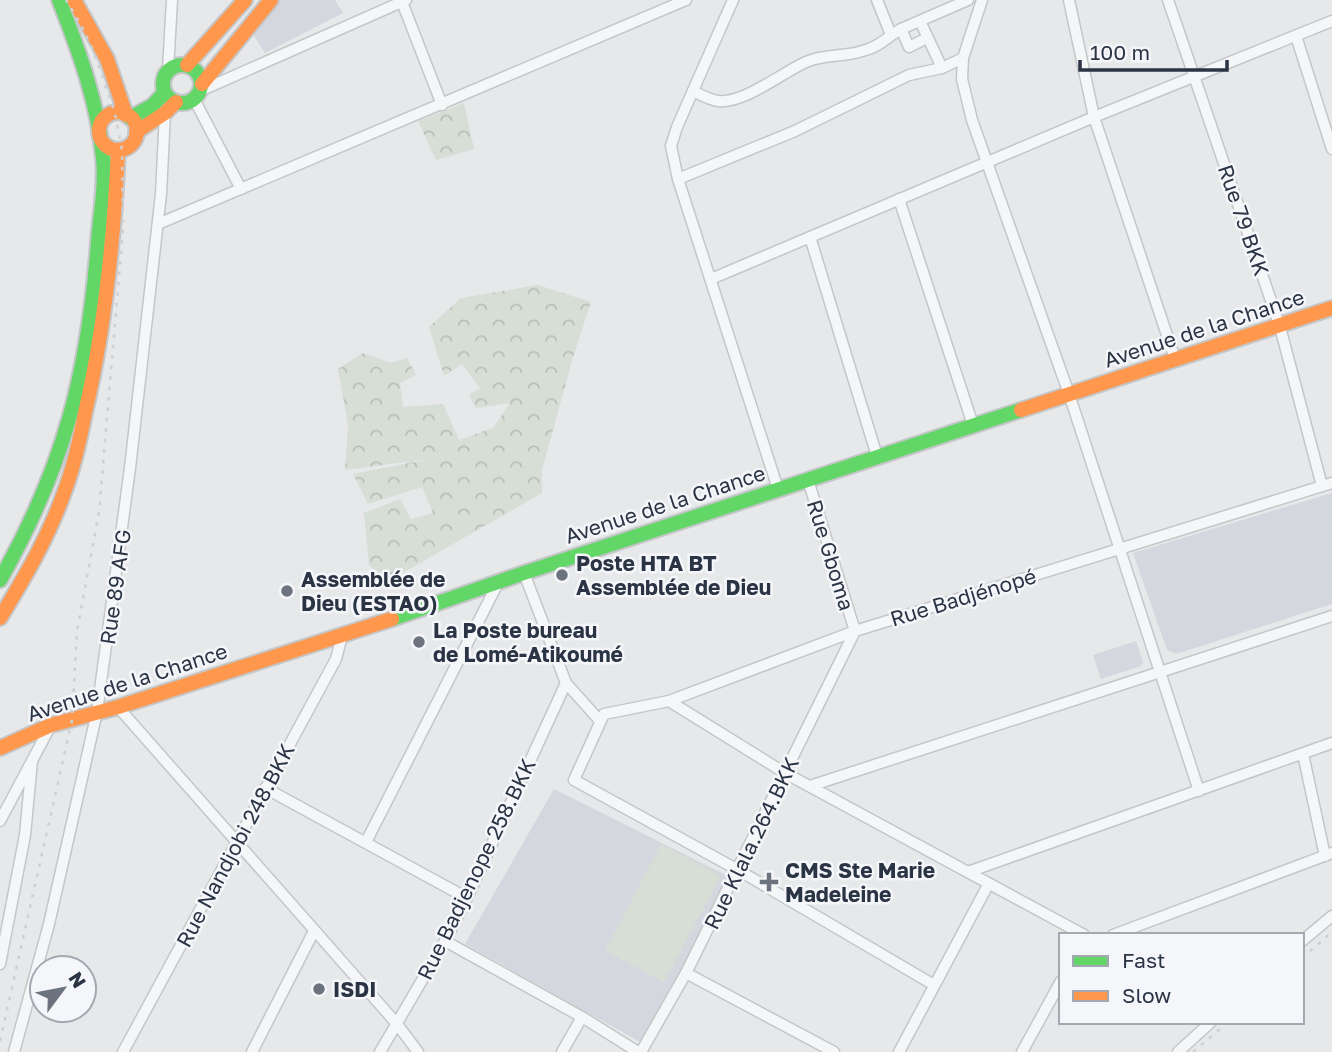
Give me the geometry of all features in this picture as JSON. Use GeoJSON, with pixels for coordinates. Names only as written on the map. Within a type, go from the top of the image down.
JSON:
{"type":"FeatureCollection","features":[{"type":"Feature","properties":{"kind":"main road"},"geometry":{"type":"LineString","coordinates":[[0,580],[20,547],[52,476],[81,373],[98,243],[103,162],[99,132],[84,65],[60,0]]}},
{"type":"Feature","properties":{"kind":"main road"},"geometry":{"type":"LineString","coordinates":[[74,0],[107,59],[136,132]]}},
{"type":"Feature","properties":{"kind":"main road"},"geometry":{"type":"LineString","coordinates":[[245,0],[163,78],[170,97],[165,113],[136,132],[132,144],[118,150],[105,145],[99,132],[105,117],[115,113],[128,116],[170,97],[185,103],[199,91],[271,0]]}},
{"type":"Feature","properties":{"kind":"main road"},"geometry":{"type":"LineString","coordinates":[[178,66],[198,73],[199,91]]}},
{"type":"Feature","properties":{"kind":"main road"},"geometry":{"type":"LineString","coordinates":[[0,618],[20,586],[66,489],[92,387],[111,263],[118,150]]}},
{"type":"Feature","properties":{"kind":"main road","name":"Avenue de la Chance"},"geometry":{"type":"LineString","coordinates":[[4,744],[51,725],[118,707],[342,636],[524,572],[1332,308]]}},
{"type":"Feature","properties":{"kind":"street"},"geometry":{"type":"LineString","coordinates":[[172,0],[168,51],[178,66]]}},
{"type":"Feature","properties":{"kind":"street"},"geometry":{"type":"LineString","coordinates":[[158,224],[687,0]]}},
{"type":"Feature","properties":{"kind":"street"},"geometry":{"type":"LineString","coordinates":[[733,0],[671,146],[678,179],[778,489]]}},
{"type":"Feature","properties":{"kind":"street"},"geometry":{"type":"LineString","coordinates":[[877,0],[891,35]]}},
{"type":"Feature","properties":{"kind":"street"},"geometry":{"type":"LineString","coordinates":[[693,91],[718,101],[732,99],[771,83],[807,61],[857,53],[882,45],[901,29],[968,0]]}},
{"type":"Feature","properties":{"kind":"street"},"geometry":{"type":"LineString","coordinates":[[982,0],[963,58],[962,79],[972,120],[1069,394],[1199,791]]}},
{"type":"Feature","properties":{"kind":"street"},"geometry":{"type":"LineString","coordinates":[[1069,0],[1094,117],[1175,359]]}},
{"type":"Feature","properties":{"kind":"street","name":"Rue 79 BKK"},"geometry":{"type":"LineString","coordinates":[[1168,0],[1280,327],[1327,485]]}},
{"type":"Feature","properties":{"kind":"street"},"geometry":{"type":"LineString","coordinates":[[241,189],[199,91],[404,1],[442,105]]}},
{"type":"Feature","properties":{"kind":"street"},"geometry":{"type":"LineString","coordinates":[[920,21],[942,68]]}},
{"type":"Feature","properties":{"kind":"street"},"geometry":{"type":"LineString","coordinates":[[711,279],[1094,117],[1332,21]]}},
{"type":"Feature","properties":{"kind":"street"},"geometry":{"type":"LineString","coordinates":[[901,29],[909,47],[928,38]]}},
{"type":"Feature","properties":{"kind":"street"},"geometry":{"type":"LineString","coordinates":[[1296,36],[1332,149]]}},
{"type":"Feature","properties":{"kind":"street"},"geometry":{"type":"LineString","coordinates":[[678,179],[795,131],[909,75],[942,68],[963,58]]}},
{"type":"Feature","properties":{"kind":"street","name":"Rue 89 AFG"},"geometry":{"type":"LineString","coordinates":[[14,1052],[49,924],[97,712],[129,481],[158,224],[165,113]]}},
{"type":"Feature","properties":{"kind":"street"},"geometry":{"type":"LineString","coordinates":[[900,199],[973,425]]}},
{"type":"Feature","properties":{"kind":"street"},"geometry":{"type":"LineString","coordinates":[[810,237],[877,456]]}},
{"type":"Feature","properties":{"kind":"street","name":"Rue Gboma"},"geometry":{"type":"LineString","coordinates":[[808,480],[855,631]]}},
{"type":"Feature","properties":{"kind":"street","name":"Rue Badjénopé"},"geometry":{"type":"LineString","coordinates":[[600,721],[604,714],[669,701],[855,631],[1327,485]]}},
{"type":"Feature","properties":{"kind":"street"},"geometry":{"type":"LineString","coordinates":[[524,572],[566,683],[600,721],[574,780],[738,870],[934,985]]}},
{"type":"Feature","properties":{"kind":"street"},"geometry":{"type":"LineString","coordinates":[[366,842],[499,581]]}},
{"type":"Feature","properties":{"kind":"street"},"geometry":{"type":"LineString","coordinates":[[810,786],[1332,617]]}},
{"type":"Feature","properties":{"kind":"street","name":"Rue Klala.264.BKK"},"geometry":{"type":"LineString","coordinates":[[640,1052],[686,973],[855,631]]}},
{"type":"Feature","properties":{"kind":"street","name":"Rue Nandjobi 248.BKK"},"geometry":{"type":"LineString","coordinates":[[123,1052],[336,659],[342,636]]}},
{"type":"Feature","properties":{"kind":"street","name":"Rue Badjenope 258.BKK"},"geometry":{"type":"LineString","coordinates":[[380,1052],[467,898],[566,683]]}},
{"type":"Feature","properties":{"kind":"street"},"geometry":{"type":"LineString","coordinates":[[669,701],[785,773],[1080,933]]}},
{"type":"Feature","properties":{"kind":"street"},"geometry":{"type":"LineString","coordinates":[[118,707],[397,1024],[418,1052]]}},
{"type":"Feature","properties":{"kind":"street"},"geometry":{"type":"LineString","coordinates":[[0,821],[51,725]]}},
{"type":"Feature","properties":{"kind":"street"},"geometry":{"type":"LineString","coordinates":[[968,872],[1332,743]]}},
{"type":"Feature","properties":{"kind":"street"},"geometry":{"type":"LineString","coordinates":[[1117,933],[1329,855],[1303,754]]}},
{"type":"Feature","properties":{"kind":"street"},"geometry":{"type":"LineString","coordinates":[[1,958],[25,835],[32,761]]}},
{"type":"Feature","properties":{"kind":"street"},"geometry":{"type":"LineString","coordinates":[[265,788],[467,898]]}},
{"type":"Feature","properties":{"kind":"street"},"geometry":{"type":"LineString","coordinates":[[899,1052],[988,885]]}},
{"type":"Feature","properties":{"kind":"street"},"geometry":{"type":"LineString","coordinates":[[1304,939],[1332,916]]}},
{"type":"Feature","properties":{"kind":"street"},"geometry":{"type":"LineString","coordinates":[[251,1052],[314,931]]}},
{"type":"Feature","properties":{"kind":"street"},"geometry":{"type":"LineString","coordinates":[[445,941],[640,1052]]}},
{"type":"Feature","properties":{"kind":"street"},"geometry":{"type":"LineString","coordinates":[[686,973],[835,1052]]}},
{"type":"Feature","properties":{"kind":"street"},"geometry":{"type":"LineString","coordinates":[[1021,1052],[1059,985]]}},
{"type":"Feature","properties":{"kind":"street"},"geometry":{"type":"LineString","coordinates":[[562,1052],[582,1017]]}},
{"type":"Feature","properties":{"kind":"street"},"geometry":{"type":"LineString","coordinates":[[1178,1052],[1209,1024]]}},
{"type":"Feature","properties":{"kind":"shaded area"},"geometry":{"type":"Polygon","coordinates":[[[281,0],[335,0],[343,13],[265,53],[251,31],[281,0]]]}},
{"type":"Feature","properties":{"kind":"shaded area"},"geometry":{"type":"Polygon","coordinates":[[[1332,493],[1332,604],[1176,654],[1167,650],[1133,553],[1332,493]]]}},
{"type":"Feature","properties":{"kind":"shaded area"},"geometry":{"type":"Polygon","coordinates":[[[1136,641],[1143,662],[1141,666],[1101,679],[1093,655],[1136,641]]]}},
{"type":"Feature","properties":{"kind":"shaded area"},"geometry":{"type":"Polygon","coordinates":[[[554,789],[730,877],[642,1043],[465,944],[554,789]]]}},
{"type":"Feature","properties":{"kind":"green space"},"geometry":{"type":"Polygon","coordinates":[[[464,103],[474,149],[436,160],[418,121],[464,103]]]}},
{"type":"Feature","properties":{"kind":"green space"},"geometry":{"type":"Polygon","coordinates":[[[538,285],[591,302],[542,470],[542,493],[387,582],[369,565],[364,513],[400,499],[411,519],[433,513],[422,487],[368,504],[353,474],[429,459],[345,470],[348,426],[338,369],[363,353],[391,363],[407,358],[416,375],[400,383],[403,407],[443,404],[459,440],[493,428],[510,403],[476,408],[469,395],[480,388],[462,364],[444,376],[429,327],[461,298],[538,285]]]}},
{"type":"Feature","properties":{"kind":"green space"},"geometry":{"type":"Polygon","coordinates":[[[661,844],[721,876],[664,982],[605,951],[661,844]]]}},
{"type":"Feature","properties":{"kind":"railway"},"geometry":{"type":"LineString","coordinates":[[0,1041],[72,720],[77,631],[99,512],[123,230],[122,150],[115,113],[93,50],[66,0]]}},
{"type":"Feature","properties":{"kind":"railway"},"geometry":{"type":"LineString","coordinates":[[1304,956],[1332,932]]}},
{"type":"Feature","properties":{"kind":"railway"},"geometry":{"type":"LineString","coordinates":[[1193,1052],[1226,1024]]}},
{"type":"Feature","properties":{"kind":"traffic: fast"},"geometry":{"type":"LineString","coordinates":[[0,580],[41,497],[70,417],[88,334],[94,289],[103,190],[103,158],[92,97],[59,0]]}},
{"type":"Feature","properties":{"kind":"traffic: fast"},"geometry":{"type":"LineString","coordinates":[[182,65],[196,70],[201,84],[196,98],[182,103],[168,98],[163,84],[168,70],[182,65]]}},
{"type":"Feature","properties":{"kind":"traffic: fast"},"geometry":{"type":"LineString","coordinates":[[130,118],[152,106],[164,93]]}},
{"type":"Feature","properties":{"kind":"traffic: fast"},"geometry":{"type":"LineString","coordinates":[[392,619],[1021,410]]}},
{"type":"Feature","properties":{"kind":"traffic: slow"},"geometry":{"type":"LineString","coordinates":[[74,0],[107,59],[126,115]]}},
{"type":"Feature","properties":{"kind":"traffic: slow"},"geometry":{"type":"LineString","coordinates":[[187,65],[245,0]]}},
{"type":"Feature","properties":{"kind":"traffic: slow"},"geometry":{"type":"LineString","coordinates":[[202,84],[271,0]]}},
{"type":"Feature","properties":{"kind":"traffic: slow"},"geometry":{"type":"LineString","coordinates":[[136,132],[165,113],[176,102]]}},
{"type":"Feature","properties":{"kind":"traffic: slow"},"geometry":{"type":"LineString","coordinates":[[118,112],[131,118],[137,131],[131,144],[118,150],[105,144],[99,131],[105,118],[118,112]]}},
{"type":"Feature","properties":{"kind":"traffic: slow"},"geometry":{"type":"LineString","coordinates":[[0,618],[52,524],[76,452],[103,315],[118,150]]}},
{"type":"Feature","properties":{"kind":"traffic: slow"},"geometry":{"type":"LineString","coordinates":[[1021,410],[1332,308]]}},
{"type":"Feature","properties":{"kind":"traffic: slow"},"geometry":{"type":"LineString","coordinates":[[0,748],[51,725],[118,707],[392,619]]}},
{"type":"Feature","properties":{"kind":"place","name":"Poste HTA BT Assemblée de Dieu"},"geometry":{"type":"Point","coordinates":[562,575]}},
{"type":"Feature","properties":{"kind":"place","name":"Assemblée de Dieu (ESTAO)"},"geometry":{"type":"Point","coordinates":[287,591]}},
{"type":"Feature","properties":{"kind":"place","name":"La Poste bureau de Lomé-Atikoumé"},"geometry":{"type":"Point","coordinates":[419,642]}},
{"type":"Feature","properties":{"kind":"place","name":"CMS Ste Marie Madeleine"},"geometry":{"type":"Point","coordinates":[769,882]}},
{"type":"Feature","properties":{"kind":"place","name":"ISDI"},"geometry":{"type":"Point","coordinates":[319,989]}}]}
